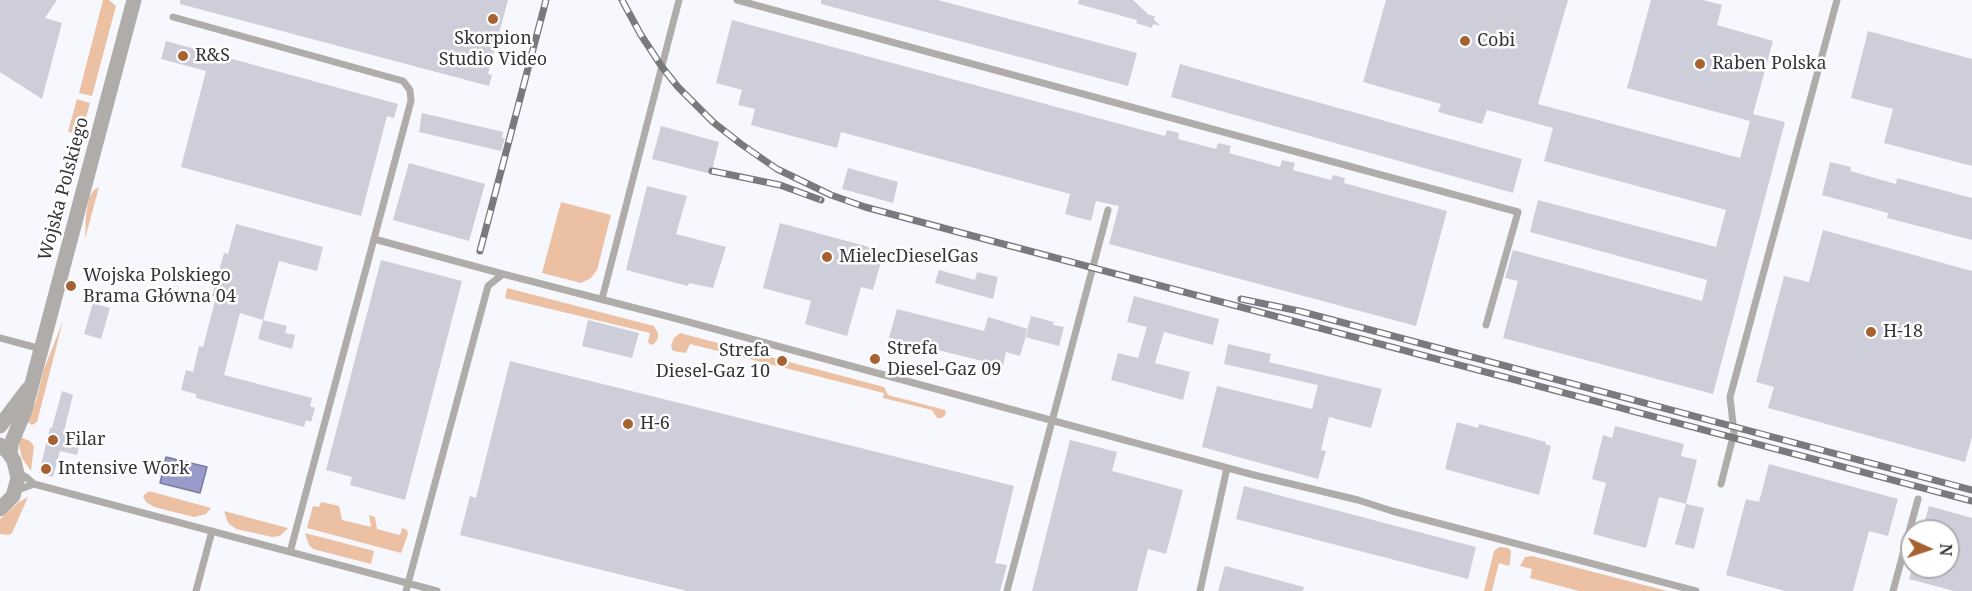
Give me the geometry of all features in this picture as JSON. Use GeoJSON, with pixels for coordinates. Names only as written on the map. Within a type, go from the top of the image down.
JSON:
{"type":"FeatureCollection","features":[{"type":"Feature","properties":{"kind":"street","name":"Wojska Polskiego"},"geometry":{"type":"LineString","coordinates":[[5,450],[11,444],[25,410],[134,0]]}},
{"type":"Feature","properties":{"kind":"street","name":"Wojska Polskiego"},"geometry":{"type":"LineString","coordinates":[[0,426],[30,387]]}},
{"type":"Feature","properties":{"kind":"street"},"geometry":{"type":"LineString","coordinates":[[0,509],[8,503],[15,491],[17,472],[5,450]]}},
{"type":"Feature","properties":{"kind":"lane"},"geometry":{"type":"LineString","coordinates":[[602,299],[680,0]]}},
{"type":"Feature","properties":{"kind":"lane"},"geometry":{"type":"LineString","coordinates":[[736,0],[1518,212],[1486,325]]}},
{"type":"Feature","properties":{"kind":"lane"},"geometry":{"type":"LineString","coordinates":[[1721,484],[1734,432],[1730,397],[1837,0]]}},
{"type":"Feature","properties":{"kind":"lane"},"geometry":{"type":"LineString","coordinates":[[173,17],[403,81],[410,90],[411,101],[290,552]]}},
{"type":"Feature","properties":{"kind":"lane"},"geometry":{"type":"LineString","coordinates":[[1007,591],[1108,210]]}},
{"type":"Feature","properties":{"kind":"lane"},"geometry":{"type":"LineString","coordinates":[[374,239],[1227,468],[1358,500],[1696,591]]}},
{"type":"Feature","properties":{"kind":"lane"},"geometry":{"type":"LineString","coordinates":[[407,587],[488,286],[503,274]]}},
{"type":"Feature","properties":{"kind":"lane"},"geometry":{"type":"LineString","coordinates":[[0,338],[41,349]]}},
{"type":"Feature","properties":{"kind":"lane"},"geometry":{"type":"LineString","coordinates":[[1200,591],[1227,468]]}},
{"type":"Feature","properties":{"kind":"lane"},"geometry":{"type":"LineString","coordinates":[[17,472],[34,484],[290,552],[407,587],[437,591]]}},
{"type":"Feature","properties":{"kind":"lane"},"geometry":{"type":"LineString","coordinates":[[15,491],[34,484]]}},
{"type":"Feature","properties":{"kind":"lane"},"geometry":{"type":"LineString","coordinates":[[1893,591],[1918,499]]}},
{"type":"Feature","properties":{"kind":"lane"},"geometry":{"type":"LineString","coordinates":[[196,591],[212,531]]}},
{"type":"Feature","properties":{"kind":"shaded area"},"geometry":{"type":"Polygon","coordinates":[[[103,0],[109,0],[116,6],[92,96],[79,93],[103,0]]]}},
{"type":"Feature","properties":{"kind":"shaded area"},"geometry":{"type":"Polygon","coordinates":[[[77,99],[90,103],[82,132],[68,132],[77,99]]]}},
{"type":"Feature","properties":{"kind":"shaded area"},"geometry":{"type":"Polygon","coordinates":[[[99,187],[85,239],[89,198],[99,187]]]}},
{"type":"Feature","properties":{"kind":"shaded area"},"geometry":{"type":"Polygon","coordinates":[[[561,202],[611,215],[597,270],[591,278],[581,283],[542,273],[561,202]]]}},
{"type":"Feature","properties":{"kind":"shaded area"},"geometry":{"type":"Polygon","coordinates":[[[507,288],[654,326],[658,338],[651,345],[648,342],[650,333],[505,298],[507,288]]]}},
{"type":"Feature","properties":{"kind":"shaded area"},"geometry":{"type":"Polygon","coordinates":[[[63,321],[37,422],[32,425],[27,422],[63,321]]]}},
{"type":"Feature","properties":{"kind":"shaded area"},"geometry":{"type":"Polygon","coordinates":[[[680,333],[884,387],[888,395],[945,410],[946,414],[942,418],[937,418],[932,410],[883,398],[884,393],[690,344],[686,353],[673,351],[671,346],[674,338],[680,333]]]}},
{"type":"Feature","properties":{"kind":"shaded area"},"geometry":{"type":"Polygon","coordinates":[[[20,437],[30,441],[34,446],[31,471],[22,458],[19,446],[20,437]]]}},
{"type":"Feature","properties":{"kind":"shaded area"},"geometry":{"type":"Polygon","coordinates":[[[149,491],[211,508],[206,514],[194,517],[154,507],[146,502],[143,496],[149,491]]]}},
{"type":"Feature","properties":{"kind":"shaded area"},"geometry":{"type":"Polygon","coordinates":[[[28,497],[12,533],[0,534],[0,519],[28,497]]]}},
{"type":"Feature","properties":{"kind":"shaded area"},"geometry":{"type":"Polygon","coordinates":[[[321,502],[339,506],[342,520],[371,527],[369,515],[375,517],[377,529],[400,535],[402,528],[407,530],[408,534],[401,553],[307,528],[313,506],[319,507],[321,502]]]}},
{"type":"Feature","properties":{"kind":"shaded area"},"geometry":{"type":"Polygon","coordinates":[[[224,511],[288,528],[280,536],[272,537],[236,529],[228,523],[224,511]]]}},
{"type":"Feature","properties":{"kind":"shaded area"},"geometry":{"type":"Polygon","coordinates":[[[305,533],[374,551],[371,564],[313,549],[305,533]]]}},
{"type":"Feature","properties":{"kind":"shaded area"},"geometry":{"type":"Polygon","coordinates":[[[1499,547],[1508,548],[1511,551],[1509,566],[1499,563],[1492,591],[1484,591],[1494,551],[1499,547]]]}},
{"type":"Feature","properties":{"kind":"shaded area"},"geometry":{"type":"Polygon","coordinates":[[[1532,556],[1667,591],[1579,591],[1530,578],[1532,569],[1520,566],[1525,557],[1532,556]]]}},
{"type":"Feature","properties":{"kind":"water"},"geometry":{"type":"Polygon","coordinates":[[[166,457],[207,467],[200,493],[160,483],[166,457]]]}},
{"type":"Feature","properties":{"kind":"building"},"geometry":{"type":"Polygon","coordinates":[[[0,0],[57,0],[45,18],[62,23],[42,99],[0,72],[0,0]]]}},
{"type":"Feature","properties":{"kind":"building"},"geometry":{"type":"Polygon","coordinates":[[[180,0],[508,0],[488,74],[492,75],[489,86],[180,4],[180,0]]]}},
{"type":"Feature","properties":{"kind":"building"},"geometry":{"type":"Polygon","coordinates":[[[821,0],[938,0],[1137,53],[1128,86],[821,4],[821,0]]]}},
{"type":"Feature","properties":{"kind":"building"},"geometry":{"type":"Polygon","coordinates":[[[1079,0],[1133,0],[1149,15],[1155,16],[1154,20],[1161,26],[1153,24],[1152,28],[1136,23],[1137,20],[1078,4],[1079,0]]]}},
{"type":"Feature","properties":{"kind":"building"},"geometry":{"type":"Polygon","coordinates":[[[1386,0],[1568,0],[1538,104],[1740,158],[1750,121],[1627,88],[1651,0],[1703,0],[1722,5],[1717,25],[1773,41],[1753,114],[1785,122],[1713,394],[1503,338],[1518,281],[1505,278],[1513,250],[1702,301],[1707,280],[1530,232],[1538,200],[1716,247],[1726,210],[1544,161],[1553,128],[1487,110],[1482,124],[1438,112],[1441,104],[1363,82],[1386,0]]]}},
{"type":"Feature","properties":{"kind":"building"},"geometry":{"type":"Polygon","coordinates":[[[732,20],[1165,136],[1167,130],[1179,133],[1178,139],[1216,149],[1218,143],[1231,146],[1229,153],[1280,167],[1282,160],[1295,163],[1293,170],[1331,180],[1333,175],[1345,178],[1344,183],[1447,211],[1416,326],[1109,244],[1119,206],[1096,201],[1091,221],[1065,214],[1070,194],[841,132],[837,148],[751,125],[755,109],[738,105],[742,90],[716,83],[732,20]]]}},
{"type":"Feature","properties":{"kind":"building"},"geometry":{"type":"Polygon","coordinates":[[[1868,31],[1972,59],[1972,166],[1884,143],[1893,109],[1851,98],[1868,31]]]}},
{"type":"Feature","properties":{"kind":"building"},"geometry":{"type":"Polygon","coordinates":[[[166,41],[398,104],[394,118],[387,116],[361,216],[181,167],[206,71],[161,59],[166,41]]]}},
{"type":"Feature","properties":{"kind":"building"},"geometry":{"type":"Polygon","coordinates":[[[1180,64],[1522,159],[1513,193],[1171,97],[1180,64]]]}},
{"type":"Feature","properties":{"kind":"building"},"geometry":{"type":"Polygon","coordinates":[[[422,113],[503,132],[502,138],[505,138],[501,151],[419,132],[422,113]]]}},
{"type":"Feature","properties":{"kind":"building"},"geometry":{"type":"Polygon","coordinates":[[[661,126],[719,142],[711,174],[652,159],[661,126]]]}},
{"type":"Feature","properties":{"kind":"building"},"geometry":{"type":"Polygon","coordinates":[[[1830,162],[1851,167],[1850,171],[1896,184],[1897,178],[1972,198],[1972,240],[1887,218],[1888,213],[1822,195],[1830,162]]]}},
{"type":"Feature","properties":{"kind":"building"},"geometry":{"type":"Polygon","coordinates":[[[409,163],[485,184],[469,241],[393,220],[409,163]]]}},
{"type":"Feature","properties":{"kind":"building"},"geometry":{"type":"Polygon","coordinates":[[[848,168],[898,182],[893,203],[842,189],[848,168]]]}},
{"type":"Feature","properties":{"kind":"building"},"geometry":{"type":"Polygon","coordinates":[[[647,186],[687,196],[676,234],[726,247],[713,288],[689,283],[688,286],[626,270],[647,186]]]}},
{"type":"Feature","properties":{"kind":"building","name":"MielecDieselGas"},"geometry":{"type":"Polygon","coordinates":[[[780,223],[884,251],[873,290],[861,287],[847,336],[805,324],[811,301],[763,288],[780,223]]]}},
{"type":"Feature","properties":{"kind":"building"},"geometry":{"type":"Polygon","coordinates":[[[236,224],[323,247],[317,271],[279,261],[263,320],[240,313],[224,375],[312,398],[310,406],[315,408],[311,422],[306,420],[304,427],[196,398],[196,394],[181,390],[186,370],[193,372],[199,346],[203,347],[216,297],[212,296],[224,253],[228,254],[236,224]]]}},
{"type":"Feature","properties":{"kind":"building","name":"H-18"},"geometry":{"type":"Polygon","coordinates":[[[1823,230],[1972,271],[1972,437],[1965,462],[1768,408],[1774,387],[1756,382],[1784,276],[1809,282],[1823,230]]]}},
{"type":"Feature","properties":{"kind":"building"},"geometry":{"type":"Polygon","coordinates":[[[381,260],[462,281],[405,500],[350,485],[352,477],[326,470],[381,260]]]}},
{"type":"Feature","properties":{"kind":"building"},"geometry":{"type":"Polygon","coordinates":[[[939,270],[975,280],[977,272],[998,277],[993,299],[935,283],[939,270]]]}},
{"type":"Feature","properties":{"kind":"building"},"geometry":{"type":"Polygon","coordinates":[[[1134,296],[1219,319],[1213,345],[1164,332],[1155,363],[1190,372],[1183,400],[1111,380],[1118,353],[1138,358],[1147,327],[1127,322],[1134,296]]]}},
{"type":"Feature","properties":{"kind":"building"},"geometry":{"type":"Polygon","coordinates":[[[93,303],[110,308],[101,339],[84,334],[93,303]]]}},
{"type":"Feature","properties":{"kind":"building"},"geometry":{"type":"Polygon","coordinates":[[[897,309],[984,331],[988,317],[1028,329],[1020,356],[1006,352],[1003,366],[889,338],[897,309]]]}},
{"type":"Feature","properties":{"kind":"building"},"geometry":{"type":"Polygon","coordinates":[[[1031,316],[1064,327],[1059,346],[1025,337],[1031,316]]]}},
{"type":"Feature","properties":{"kind":"building"},"geometry":{"type":"Polygon","coordinates":[[[263,320],[287,326],[285,333],[295,335],[292,349],[258,339],[263,320]]]}},
{"type":"Feature","properties":{"kind":"building"},"geometry":{"type":"Polygon","coordinates":[[[588,320],[639,333],[632,358],[582,346],[588,320]]]}},
{"type":"Feature","properties":{"kind":"building"},"geometry":{"type":"Polygon","coordinates":[[[1228,344],[1271,354],[1269,362],[1382,389],[1371,428],[1329,417],[1321,450],[1326,451],[1318,479],[1202,447],[1217,386],[1312,409],[1318,385],[1224,364],[1228,344]]]}},
{"type":"Feature","properties":{"kind":"building","name":"H-6"},"geometry":{"type":"Polygon","coordinates":[[[510,361],[1014,486],[995,563],[1007,565],[1000,591],[687,591],[460,535],[470,496],[476,498],[510,361]]]}},
{"type":"Feature","properties":{"kind":"building"},"geometry":{"type":"Polygon","coordinates":[[[62,391],[73,395],[64,431],[82,436],[77,455],[60,451],[53,477],[39,473],[62,391]]]}},
{"type":"Feature","properties":{"kind":"building"},"geometry":{"type":"Polygon","coordinates":[[[1457,422],[1478,428],[1479,424],[1546,442],[1545,444],[1551,446],[1539,495],[1445,469],[1457,422]]]}},
{"type":"Feature","properties":{"kind":"building"},"geometry":{"type":"Polygon","coordinates":[[[1615,426],[1684,444],[1681,456],[1697,460],[1686,504],[1659,497],[1646,548],[1593,534],[1606,483],[1592,479],[1603,435],[1612,438],[1615,426]]]}},
{"type":"Feature","properties":{"kind":"building"},"geometry":{"type":"Polygon","coordinates":[[[1070,440],[1117,452],[1112,471],[1183,490],[1166,554],[1148,549],[1137,591],[1032,591],[1070,440]]]}},
{"type":"Feature","properties":{"kind":"building"},"geometry":{"type":"Polygon","coordinates":[[[1769,464],[1898,499],[1888,536],[1869,531],[1853,591],[1785,591],[1726,575],[1746,499],[1759,502],[1769,464]]]}},
{"type":"Feature","properties":{"kind":"building"},"geometry":{"type":"Polygon","coordinates":[[[1244,486],[1476,547],[1468,579],[1236,519],[1244,486]]]}},
{"type":"Feature","properties":{"kind":"building"},"geometry":{"type":"Polygon","coordinates":[[[1686,504],[1704,508],[1694,549],[1675,544],[1686,504]]]}},
{"type":"Feature","properties":{"kind":"building"},"geometry":{"type":"Polygon","coordinates":[[[1929,506],[1972,518],[1972,591],[1954,591],[1909,579],[1960,579],[1960,519],[1925,519],[1929,506]]]}},
{"type":"Feature","properties":{"kind":"building"},"geometry":{"type":"Polygon","coordinates":[[[1225,566],[1304,587],[1303,591],[1218,591],[1225,566]]]}},
{"type":"Feature","properties":{"kind":"railway"},"geometry":{"type":"LineString","coordinates":[[480,251],[546,0]]}},
{"type":"Feature","properties":{"kind":"railway"},"geometry":{"type":"LineString","coordinates":[[622,0],[662,67],[678,87],[713,122],[777,169],[831,195],[865,207],[958,232],[1972,501]]}},
{"type":"Feature","properties":{"kind":"railway"},"geometry":{"type":"LineString","coordinates":[[712,171],[780,185],[821,200]]}},
{"type":"Feature","properties":{"kind":"railway"},"geometry":{"type":"LineString","coordinates":[[1241,299],[1299,311],[1972,490]]}},
{"type":"Feature","properties":{"kind":"place","name":"Skorpion Studio Video"},"geometry":{"type":"Point","coordinates":[493,19]}},
{"type":"Feature","properties":{"kind":"place","name":"Cobi"},"geometry":{"type":"Point","coordinates":[1465,41]}},
{"type":"Feature","properties":{"kind":"place","name":"R&S"},"geometry":{"type":"Point","coordinates":[183,56]}},
{"type":"Feature","properties":{"kind":"place","name":"Raben Polska"},"geometry":{"type":"Point","coordinates":[1700,64]}},
{"type":"Feature","properties":{"kind":"place","name":"MielecDieselGas"},"geometry":{"type":"Point","coordinates":[827,257]}},
{"type":"Feature","properties":{"kind":"place","name":"Wojska Polskiego Brama Główna 04"},"geometry":{"type":"Point","coordinates":[71,286]}},
{"type":"Feature","properties":{"kind":"place","name":"H-18"},"geometry":{"type":"Point","coordinates":[1871,332]}},
{"type":"Feature","properties":{"kind":"place","name":"Strefa Diesel-Gaz 09"},"geometry":{"type":"Point","coordinates":[875,359]}},
{"type":"Feature","properties":{"kind":"place","name":"Strefa Diesel-Gaz 10"},"geometry":{"type":"Point","coordinates":[782,361]}},
{"type":"Feature","properties":{"kind":"place","name":"H-6"},"geometry":{"type":"Point","coordinates":[628,424]}},
{"type":"Feature","properties":{"kind":"place","name":"Filar"},"geometry":{"type":"Point","coordinates":[53,440]}},
{"type":"Feature","properties":{"kind":"place","name":"Intensive Work"},"geometry":{"type":"Point","coordinates":[46,469]}}]}
